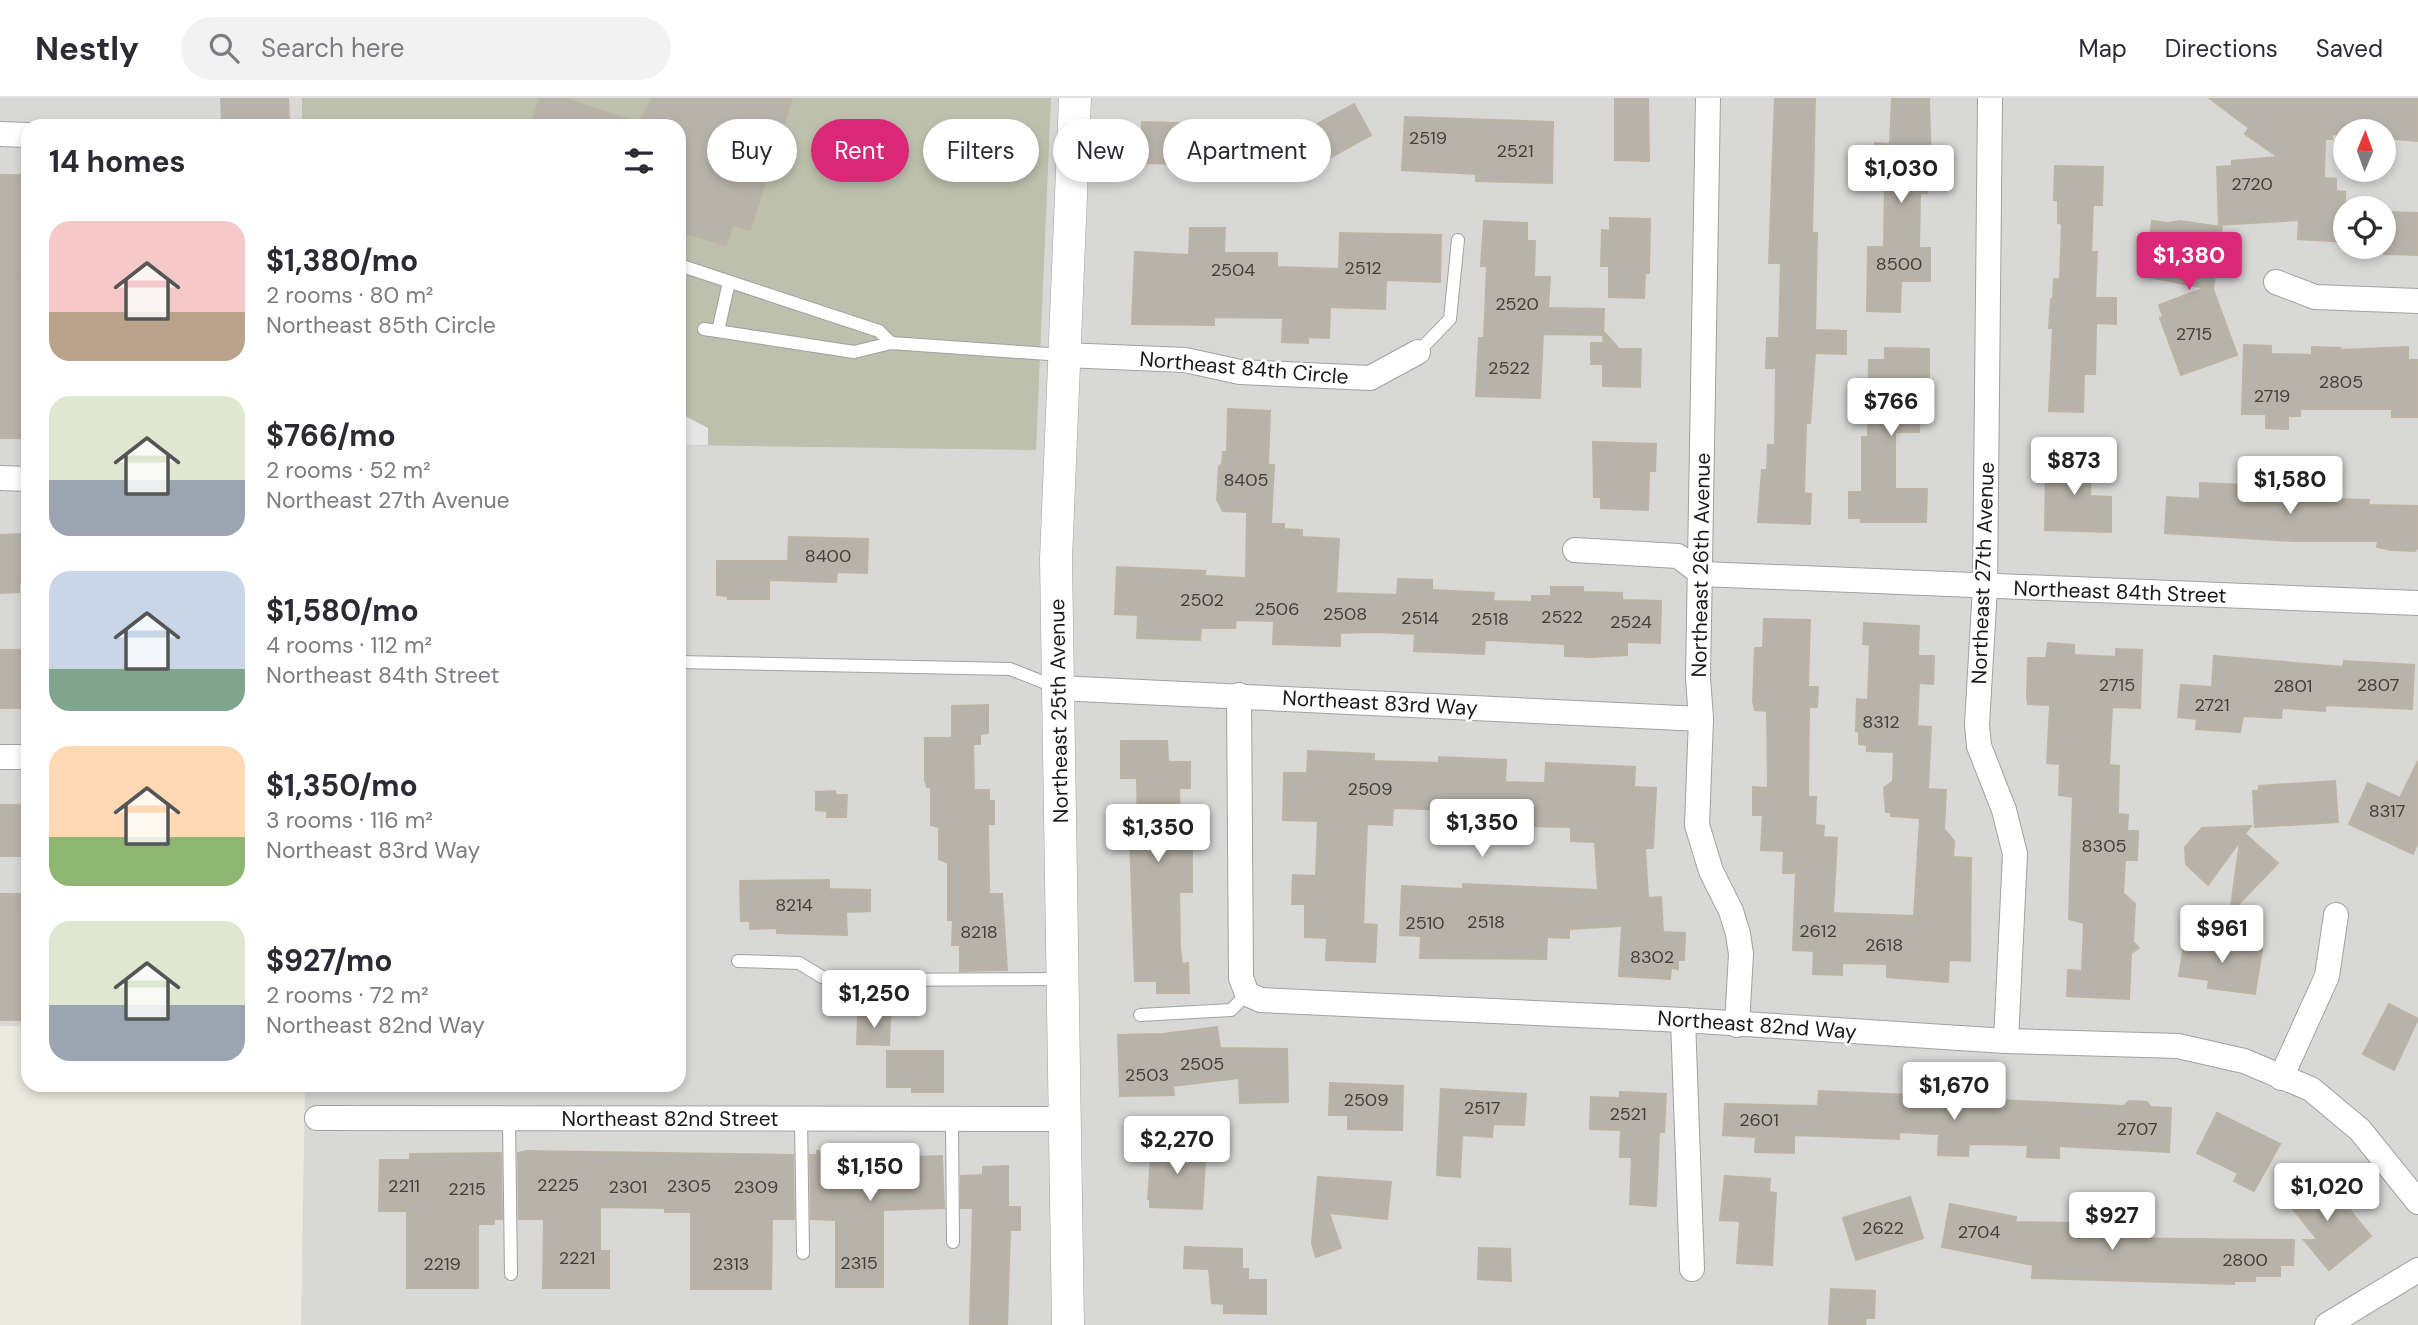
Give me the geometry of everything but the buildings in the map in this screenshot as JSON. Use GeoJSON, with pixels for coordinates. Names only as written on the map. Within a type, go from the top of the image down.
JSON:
{"type":"FeatureCollection","features":[{"type":"Feature","properties":{"kind":"street","name":"Northeast 25th Avenue"},"geometry":{"type":"LineString","coordinates":[[1068,1325],[1057,535],[1075,98]]}},
{"type":"Feature","properties":{"kind":"street","name":"Northeast 26th Avenue"},"geometry":{"type":"LineString","coordinates":[[1708,98],[1702,574],[1698,678],[1701,719],[1697,825],[1711,871],[1731,911],[1738,934],[1741,954],[1737,1024]]}},
{"type":"Feature","properties":{"kind":"street","name":"Northeast 27th Avenue"},"geometry":{"type":"LineString","coordinates":[[1990,98],[1985,587],[1977,724],[1979,746],[2004,810],[2015,854],[2006,1041]]}},
{"type":"Feature","properties":{"kind":"street"},"geometry":{"type":"LineString","coordinates":[[0,134],[21,135]]}},
{"type":"Feature","properties":{"kind":"street"},"geometry":{"type":"LineString","coordinates":[[2276,282],[2315,297],[2418,301]]}},
{"type":"Feature","properties":{"kind":"street","name":"Northeast 84th Circle"},"geometry":{"type":"LineString","coordinates":[[1064,355],[1185,360],[1240,372],[1370,377],[1418,352]]}},
{"type":"Feature","properties":{"kind":"street"},"geometry":{"type":"LineString","coordinates":[[0,478],[21,479]]}},
{"type":"Feature","properties":{"kind":"street","name":"Northeast 84th Street"},"geometry":{"type":"LineString","coordinates":[[1575,550],[1678,556],[1702,574],[2418,604]]}},
{"type":"Feature","properties":{"kind":"street","name":"Northeast 83rd Way"},"geometry":{"type":"LineString","coordinates":[[1058,688],[1701,719]]}},
{"type":"Feature","properties":{"kind":"street"},"geometry":{"type":"LineString","coordinates":[[1239,695],[1241,978],[1247,994]]}},
{"type":"Feature","properties":{"kind":"street"},"geometry":{"type":"LineString","coordinates":[[0,757],[21,757]]}},
{"type":"Feature","properties":{"kind":"street"},"geometry":{"type":"LineString","coordinates":[[2272,1074],[2327,976],[2336,915]]}},
{"type":"Feature","properties":{"kind":"street","name":"Northeast 82nd Way"},"geometry":{"type":"LineString","coordinates":[[1247,994],[1261,1000],[1683,1020],[2006,1041],[2178,1046],[2234,1058],[2311,1089],[2360,1130],[2418,1202]]}},
{"type":"Feature","properties":{"kind":"street"},"geometry":{"type":"LineString","coordinates":[[1683,1020],[1692,1269]]}},
{"type":"Feature","properties":{"kind":"street","name":"Northeast 82nd Street"},"geometry":{"type":"LineString","coordinates":[[317,1118],[1065,1119]]}},
{"type":"Feature","properties":{"kind":"street"},"geometry":{"type":"LineString","coordinates":[[2327,1325],[2418,1270]]}},
{"type":"Feature","properties":{"kind":"lane"},"geometry":{"type":"LineString","coordinates":[[1418,352],[1450,319],[1458,240]]}},
{"type":"Feature","properties":{"kind":"lane"},"geometry":{"type":"LineString","coordinates":[[686,267],[879,331],[891,343]]}},
{"type":"Feature","properties":{"kind":"lane"},"geometry":{"type":"LineString","coordinates":[[718,331],[729,282]]}},
{"type":"Feature","properties":{"kind":"lane"},"geometry":{"type":"LineString","coordinates":[[704,329],[854,352],[891,343],[1064,355]]}},
{"type":"Feature","properties":{"kind":"lane"},"geometry":{"type":"LineString","coordinates":[[686,662],[1010,669],[1058,688]]}},
{"type":"Feature","properties":{"kind":"lane"},"geometry":{"type":"LineString","coordinates":[[738,961],[799,963],[822,977],[835,980],[1063,979]]}},
{"type":"Feature","properties":{"kind":"lane"},"geometry":{"type":"LineString","coordinates":[[1140,1014],[1231,1010],[1247,994]]}},
{"type":"Feature","properties":{"kind":"lane"},"geometry":{"type":"LineString","coordinates":[[509,1119],[511,1274]]}},
{"type":"Feature","properties":{"kind":"lane"},"geometry":{"type":"LineString","coordinates":[[801,1119],[803,1253]]}},
{"type":"Feature","properties":{"kind":"lane"},"geometry":{"type":"LineString","coordinates":[[952,1119],[953,1242]]}},
{"type":"Feature","properties":{"kind":"shaded area"},"geometry":{"type":"Polygon","coordinates":[[[0,98],[2418,98],[2418,1325],[301,1325],[305,1092],[686,1092],[686,119],[21,119],[21,1026],[0,1026],[0,98]]]}},
{"type":"Feature","properties":{"kind":"shaded area"},"geometry":{"type":"Polygon","coordinates":[[[302,98],[1051,98],[1036,450],[686,445],[686,119],[302,119],[302,98]]]}},
{"type":"Feature","properties":{"kind":"shaded area"},"geometry":{"type":"Polygon","coordinates":[[[686,417],[708,428],[708,445],[686,445],[686,417]]]}}]}
